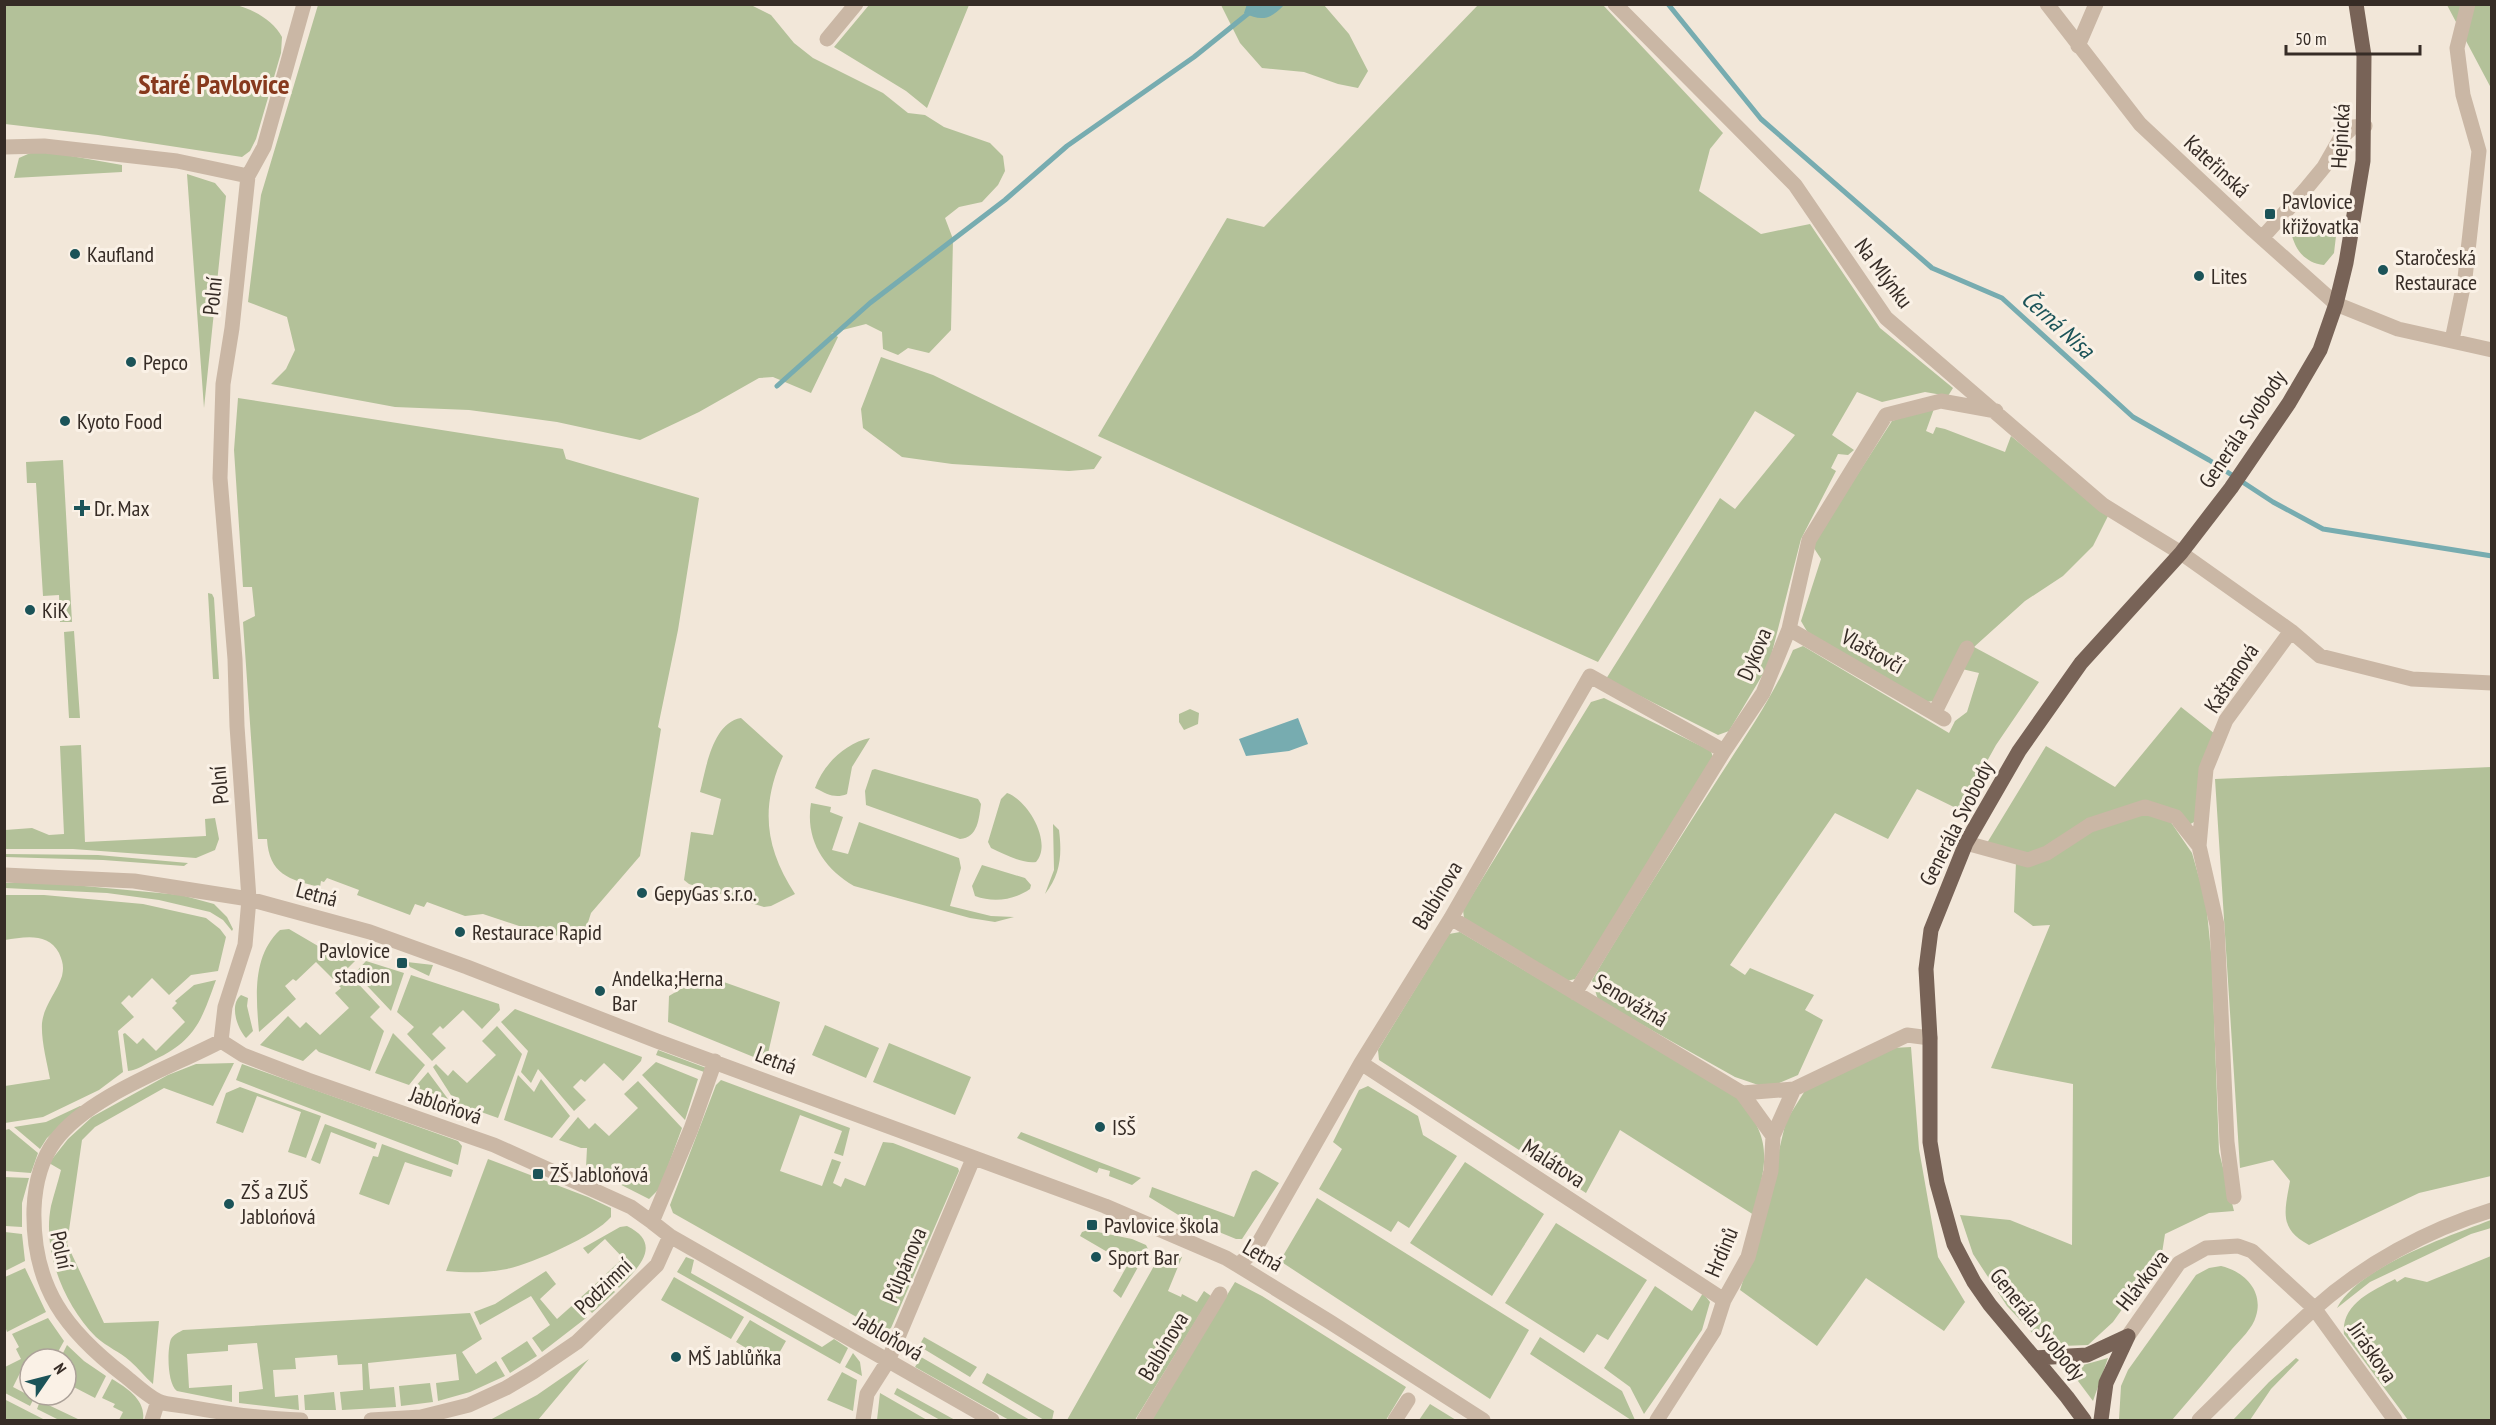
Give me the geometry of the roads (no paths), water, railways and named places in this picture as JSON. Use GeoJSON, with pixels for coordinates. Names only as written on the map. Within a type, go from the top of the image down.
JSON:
{"type":"FeatureCollection","features":[{"type":"Feature","properties":{"kind":"main road","name":"Hejnická"},"geometry":{"type":"LineString","coordinates":[[2336,304],[2359,196],[2365,126],[2364,56],[2356,4]]}},
{"type":"Feature","properties":{"kind":"main road","name":"Generála Svobody"},"geometry":{"type":"LineString","coordinates":[[2084,1420],[1990,1305],[1974,1282],[1954,1244],[1937,1183],[1930,1142],[1926,969],[1931,930],[1966,843],[2019,751],[2081,663],[2181,553],[2253,456],[2289,403],[2320,350],[2336,304]]}},
{"type":"Feature","properties":{"kind":"main road"},"geometry":{"type":"LineString","coordinates":[[2034,1358],[2087,1355],[2128,1336]]}},
{"type":"Feature","properties":{"kind":"main road"},"geometry":{"type":"LineString","coordinates":[[2101,1420],[2106,1383],[2128,1336]]}},
{"type":"Feature","properties":{"kind":"street","name":"Polní"},"geometry":{"type":"LineString","coordinates":[[158,1401],[115,1369],[80,1338],[56,1305],[41,1270],[37,1250],[34,1230],[37,1183],[46,1157],[67,1128],[134,1083],[221,1041],[225,1007],[245,945],[249,899],[237,726],[235,659],[220,478],[223,384],[232,328],[248,176],[264,147],[304,4]]}},
{"type":"Feature","properties":{"kind":"street"},"geometry":{"type":"LineString","coordinates":[[827,39],[856,4]]}},
{"type":"Feature","properties":{"kind":"street","name":"Na Mlýnku"},"geometry":{"type":"LineString","coordinates":[[1615,4],[1795,185],[1886,318],[2103,505],[2181,553]]}},
{"type":"Feature","properties":{"kind":"street","name":"Kateřinská"},"geometry":{"type":"LineString","coordinates":[[2047,4],[2139,124],[2336,304],[2398,329],[2492,350]]}},
{"type":"Feature","properties":{"kind":"street"},"geometry":{"type":"LineString","coordinates":[[2078,46],[2096,4]]}},
{"type":"Feature","properties":{"kind":"street"},"geometry":{"type":"LineString","coordinates":[[2452,340],[2465,278],[2480,151],[2463,95],[2457,48],[2468,4]]}},
{"type":"Feature","properties":{"kind":"street"},"geometry":{"type":"LineString","coordinates":[[2262,238],[2324,167],[2340,139],[2353,127],[2365,126]]}},
{"type":"Feature","properties":{"kind":"street"},"geometry":{"type":"LineString","coordinates":[[4,147],[44,146],[166,160],[248,176]]}},
{"type":"Feature","properties":{"kind":"street","name":"Dykova"},"geometry":{"type":"LineString","coordinates":[[1575,993],[1724,751],[1763,693],[1789,630],[1809,540],[1886,416],[1941,401],[1995,411]]}},
{"type":"Feature","properties":{"kind":"street"},"geometry":{"type":"LineString","coordinates":[[2181,553],[2291,631],[2320,656],[2412,679],[2492,683]]}},
{"type":"Feature","properties":{"kind":"street","name":"Vlaštovčí"},"geometry":{"type":"LineString","coordinates":[[1789,630],[1940,716],[1966,648]]}},
{"type":"Feature","properties":{"kind":"street","name":"Kaštanová"},"geometry":{"type":"LineString","coordinates":[[2199,846],[2206,768],[2226,720],[2291,631]]}},
{"type":"Feature","properties":{"kind":"street","name":"Balbínova"},"geometry":{"type":"LineString","coordinates":[[1238,1265],[1254,1251],[1361,1063],[1451,918],[1590,676],[1724,751]]}},
{"type":"Feature","properties":{"kind":"street"},"geometry":{"type":"LineString","coordinates":[[1966,843],[2028,860],[2047,853],[2090,825],[2145,807],[2176,817],[2199,846],[2217,925],[2227,1142],[2234,1197]]}},
{"type":"Feature","properties":{"kind":"street","name":"Letná"},"geometry":{"type":"LineString","coordinates":[[4,875],[134,881],[249,899],[370,932],[973,1159],[1105,1206],[1238,1265],[1484,1420]]}},
{"type":"Feature","properties":{"kind":"street","name":"Senovážná"},"geometry":{"type":"LineString","coordinates":[[1451,918],[1742,1093],[1773,1136]]}},
{"type":"Feature","properties":{"kind":"street"},"geometry":{"type":"LineString","coordinates":[[1742,1093],[1794,1089],[1907,1035],[1929,1038]]}},
{"type":"Feature","properties":{"kind":"street","name":"Jabloňová"},"geometry":{"type":"LineString","coordinates":[[221,1041],[243,1055],[308,1080],[494,1145],[631,1207],[652,1222]]}},
{"type":"Feature","properties":{"kind":"street"},"geometry":{"type":"LineString","coordinates":[[670,1236],[652,1222],[691,1129],[715,1061]]}},
{"type":"Feature","properties":{"kind":"street","name":"Malátova"},"geometry":{"type":"LineString","coordinates":[[1361,1063],[1724,1300]]}},
{"type":"Feature","properties":{"kind":"street","name":"Hrdinů"},"geometry":{"type":"LineString","coordinates":[[1657,1420],[1714,1331],[1724,1300],[1748,1257],[1771,1171],[1773,1136],[1794,1089]]}},
{"type":"Feature","properties":{"kind":"street","name":"Půlpánova"},"geometry":{"type":"LineString","coordinates":[[863,1420],[867,1394],[888,1361],[973,1159]]}},
{"type":"Feature","properties":{"kind":"street"},"geometry":{"type":"LineString","coordinates":[[2199,1420],[2314,1308],[2384,1258],[2430,1234],[2492,1210]]}},
{"type":"Feature","properties":{"kind":"street","name":"Jabloňová"},"geometry":{"type":"LineString","coordinates":[[670,1236],[992,1420]]}},
{"type":"Feature","properties":{"kind":"street","name":"Podzimní"},"geometry":{"type":"LineString","coordinates":[[371,1420],[421,1418],[469,1405],[506,1388],[533,1372],[577,1342],[657,1265],[670,1236]]}},
{"type":"Feature","properties":{"kind":"street","name":"Hlávkova"},"geometry":{"type":"LineString","coordinates":[[2128,1336],[2179,1263],[2206,1248],[2238,1246],[2252,1251],[2314,1308]]}},
{"type":"Feature","properties":{"kind":"street","name":"Balbínova"},"geometry":{"type":"LineString","coordinates":[[1144,1420],[1220,1294]]}},
{"type":"Feature","properties":{"kind":"street","name":"Jiráskova"},"geometry":{"type":"LineString","coordinates":[[2314,1308],[2395,1420]]}},
{"type":"Feature","properties":{"kind":"street"},"geometry":{"type":"LineString","coordinates":[[1395,1420],[1408,1400]]}},
{"type":"Feature","properties":{"kind":"street"},"geometry":{"type":"LineString","coordinates":[[152,1420],[158,1401],[252,1418],[301,1420]]}},
{"type":"Feature","properties":{"kind":"water"},"geometry":{"type":"Polygon","coordinates":[[[1247,4],[1284,5],[1266,18],[1256,18],[1244,13],[1247,4]]]}},
{"type":"Feature","properties":{"kind":"water"},"geometry":{"type":"Polygon","coordinates":[[[1298,718],[1308,744],[1289,751],[1246,756],[1239,739],[1298,718]]]}},
{"type":"Feature","properties":{"kind":"waterway"},"geometry":{"type":"LineString","coordinates":[[777,386],[870,303],[1005,200],[1067,146],[1194,57],[1260,4]]}},
{"type":"Feature","properties":{"kind":"waterway","name":"Černá Nisa"},"geometry":{"type":"LineString","coordinates":[[1668,4],[1761,119],[1932,268],[2002,298],[2133,417],[2209,460],[2273,502],[2323,529],[2492,556]]}},
{"type":"Feature","properties":{"kind":"place","name":"Pavlovice křižovatka"},"geometry":{"type":"Point","coordinates":[2270,214]}},
{"type":"Feature","properties":{"kind":"place","name":"Kaufland"},"geometry":{"type":"Point","coordinates":[75,254]}},
{"type":"Feature","properties":{"kind":"place","name":"Staročeská Restaurace"},"geometry":{"type":"Point","coordinates":[2383,270]}},
{"type":"Feature","properties":{"kind":"place","name":"Lites"},"geometry":{"type":"Point","coordinates":[2199,276]}},
{"type":"Feature","properties":{"kind":"place","name":"Pepco"},"geometry":{"type":"Point","coordinates":[131,362]}},
{"type":"Feature","properties":{"kind":"place","name":"Kyoto Food"},"geometry":{"type":"Point","coordinates":[65,421]}},
{"type":"Feature","properties":{"kind":"place","name":"Dr. Max"},"geometry":{"type":"Point","coordinates":[82,508]}},
{"type":"Feature","properties":{"kind":"place","name":"KiK"},"geometry":{"type":"Point","coordinates":[30,610]}},
{"type":"Feature","properties":{"kind":"place","name":"GepyGas s.r.o."},"geometry":{"type":"Point","coordinates":[642,893]}},
{"type":"Feature","properties":{"kind":"place","name":"Restaurace Rapid"},"geometry":{"type":"Point","coordinates":[460,932]}},
{"type":"Feature","properties":{"kind":"place","name":"Pavlovice stadion"},"geometry":{"type":"Point","coordinates":[402,963]}},
{"type":"Feature","properties":{"kind":"place","name":"Andelka;Herna Bar"},"geometry":{"type":"Point","coordinates":[600,991]}},
{"type":"Feature","properties":{"kind":"place","name":"ISŠ"},"geometry":{"type":"Point","coordinates":[1100,1127]}},
{"type":"Feature","properties":{"kind":"place","name":"ZŠ Jabloňová"},"geometry":{"type":"Point","coordinates":[538,1174]}},
{"type":"Feature","properties":{"kind":"place","name":"ZŠ a ZUŠ Jablońová"},"geometry":{"type":"Point","coordinates":[229,1204]}},
{"type":"Feature","properties":{"kind":"place","name":"Pavlovice škola"},"geometry":{"type":"Point","coordinates":[1092,1225]}},
{"type":"Feature","properties":{"kind":"place","name":"Sport Bar"},"geometry":{"type":"Point","coordinates":[1096,1257]}},
{"type":"Feature","properties":{"kind":"place","name":"MŠ Jablůňka"},"geometry":{"type":"Point","coordinates":[676,1357]}},
{"type":"Feature","properties":{"kind":"district","name":"Staré Pavlovice"},"geometry":{"type":"Point","coordinates":[214,83]}}]}
